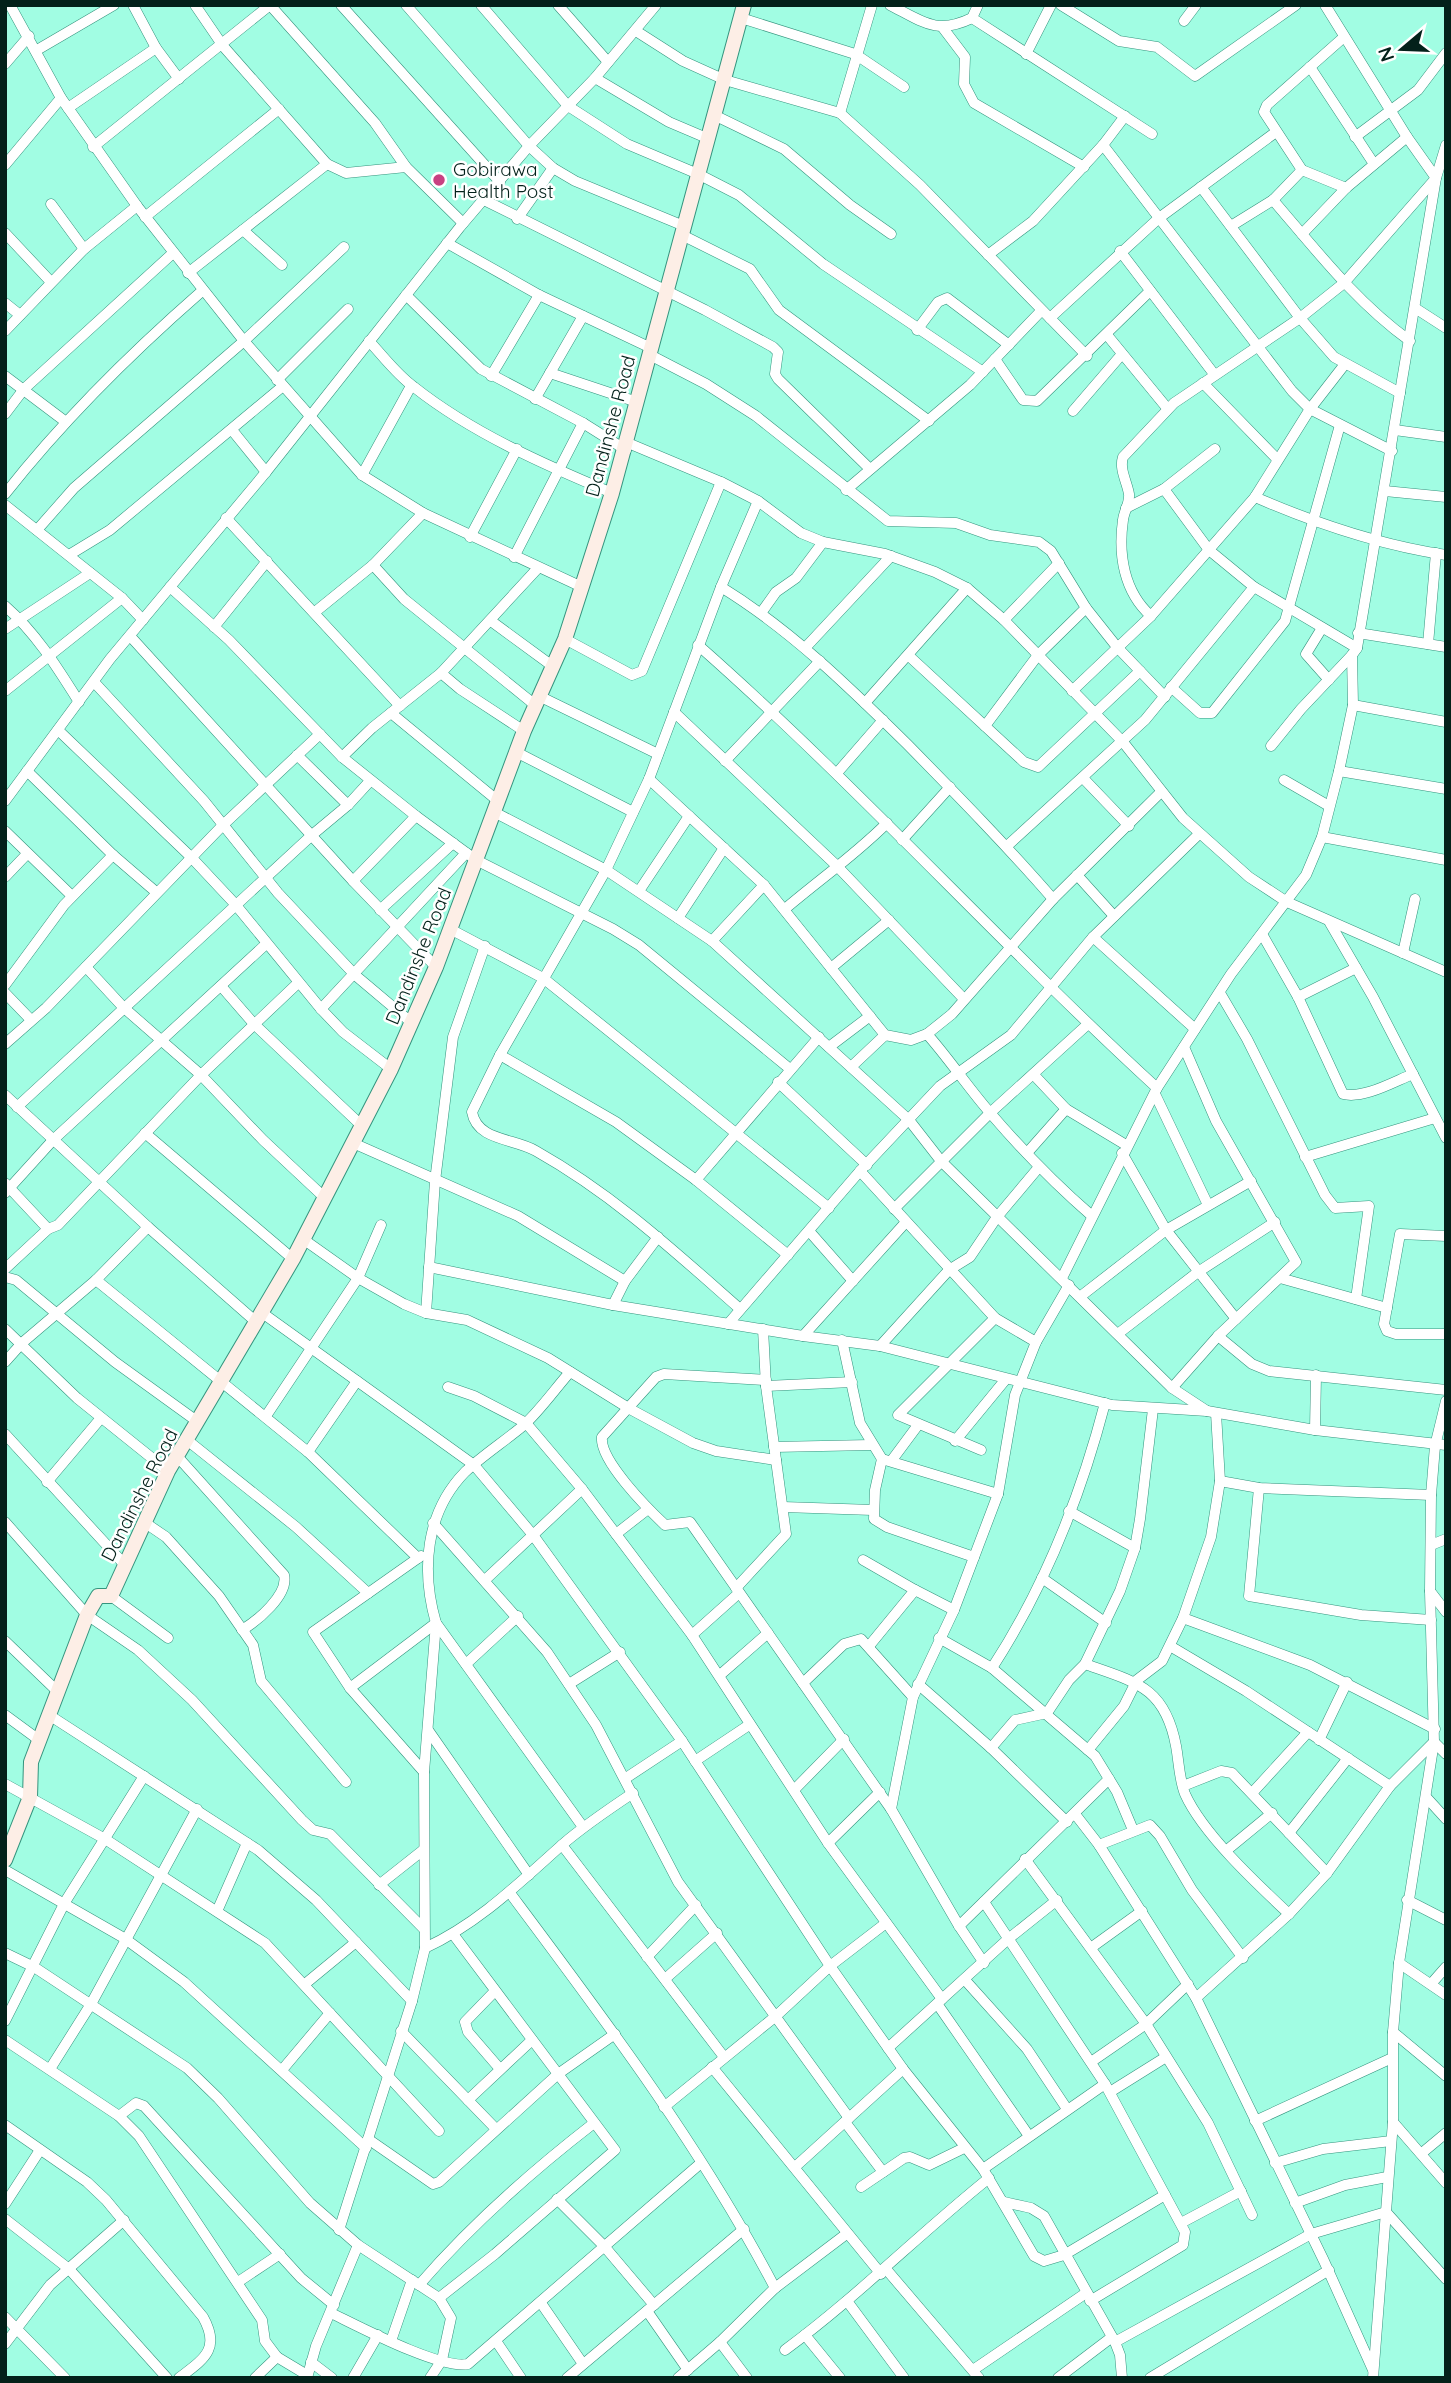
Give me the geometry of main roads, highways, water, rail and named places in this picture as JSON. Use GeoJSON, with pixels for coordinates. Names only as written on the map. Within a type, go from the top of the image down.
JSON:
{"type":"FeatureCollection","features":[{"type":"Feature","properties":{"kind":"place","name":"Gobirawa Health Post"},"geometry":{"type":"Point","coordinates":[439,180]}}]}
